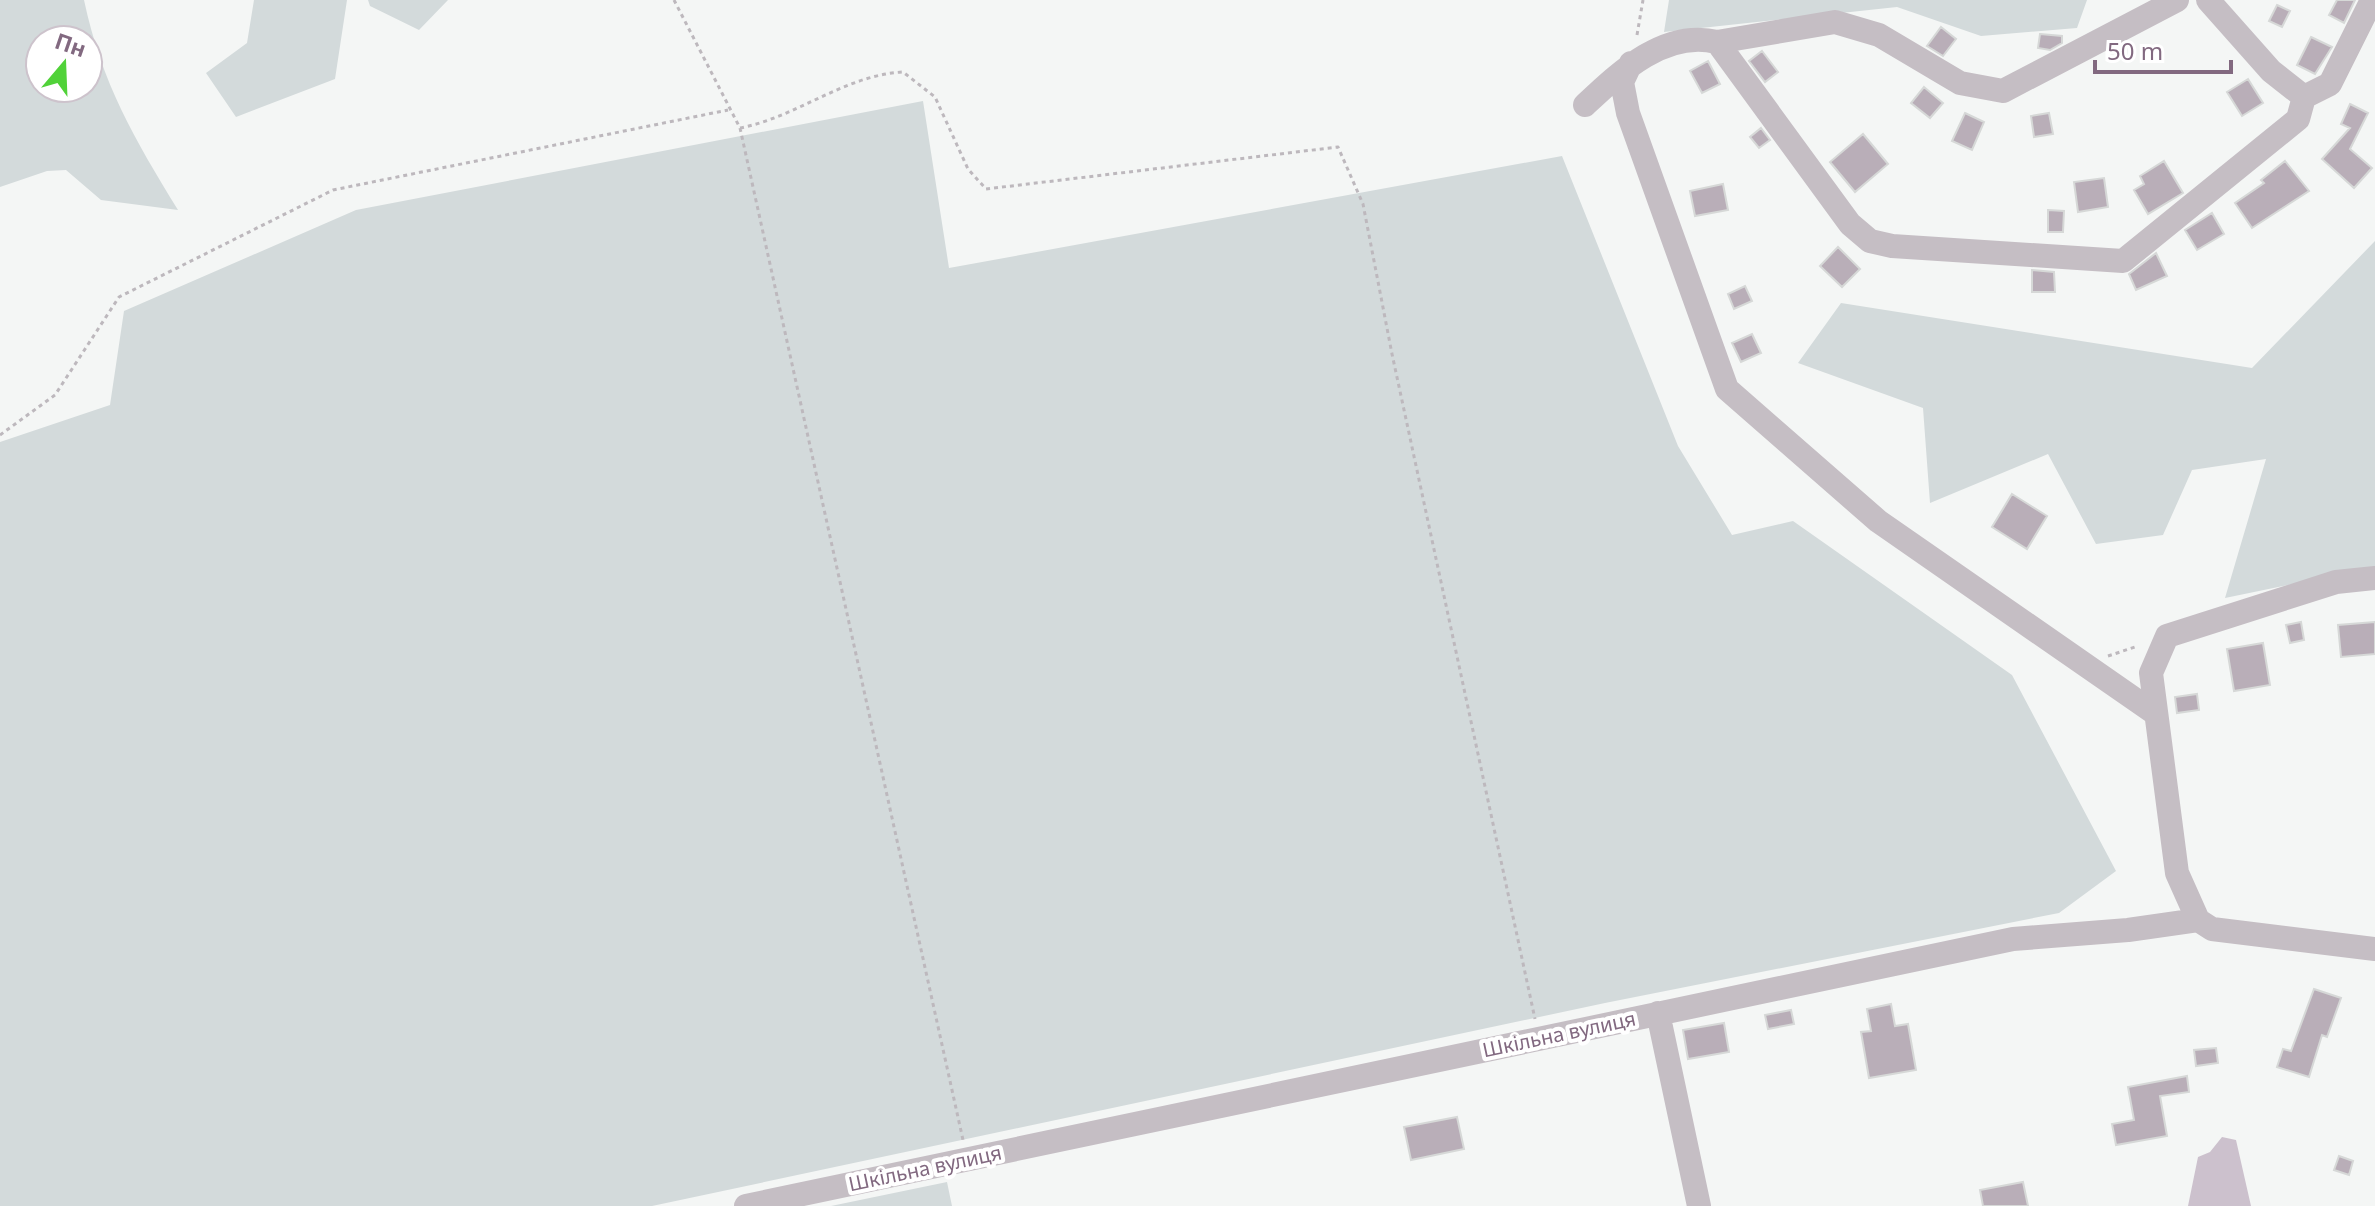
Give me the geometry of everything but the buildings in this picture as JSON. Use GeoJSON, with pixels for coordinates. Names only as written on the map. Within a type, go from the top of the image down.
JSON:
{"type":"FeatureCollection","features":[{"type":"Feature","properties":{"kind":"street"},"geometry":{"type":"LineString","coordinates":[[1585,105],[1631,62],[1696,37],[1717,42],[1835,22],[1879,35],[1960,83],[2003,91],[2177,0]]}},
{"type":"Feature","properties":{"kind":"street"},"geometry":{"type":"LineString","coordinates":[[2208,0],[2271,71],[2304,97]]}},
{"type":"Feature","properties":{"kind":"street"},"geometry":{"type":"LineString","coordinates":[[1717,42],[1850,224],[1870,241],[1892,246],[2123,261],[2298,119],[2304,97],[2330,84],[2372,0]]}},
{"type":"Feature","properties":{"kind":"street"},"geometry":{"type":"LineString","coordinates":[[1631,62],[1622,82],[1628,113],[1727,389],[1878,521],[2156,714]]}},
{"type":"Feature","properties":{"kind":"street"},"geometry":{"type":"LineString","coordinates":[[2198,920],[2177,873],[2151,673],[2167,636],[2336,582],[2375,578]]}},
{"type":"Feature","properties":{"kind":"street","name":"Шкільна вулиця"},"geometry":{"type":"LineString","coordinates":[[746,1206],[2013,939],[2128,930],[2198,920],[2212,929],[2375,949]]}},
{"type":"Feature","properties":{"kind":"street"},"geometry":{"type":"LineString","coordinates":[[1658,1013],[1699,1206]]}},
{"type":"Feature","properties":{"kind":"path"},"geometry":{"type":"LineString","coordinates":[[674,0],[740,128],[968,1159]]}},
{"type":"Feature","properties":{"kind":"path"},"geometry":{"type":"LineString","coordinates":[[1631,62],[1643,0]]}},
{"type":"Feature","properties":{"kind":"path"},"geometry":{"type":"LineString","coordinates":[[740,128],[764,124],[878,73],[903,72],[935,97],[968,169],[986,189],[1338,147],[1363,204],[1392,354],[1539,1038]]}},
{"type":"Feature","properties":{"kind":"path"},"geometry":{"type":"LineString","coordinates":[[0,435],[55,395],[119,297],[333,190],[730,109]]}},
{"type":"Feature","properties":{"kind":"path"},"geometry":{"type":"LineString","coordinates":[[2085,663],[2167,636]]}},
{"type":"Feature","properties":{"kind":"shaded area"},"geometry":{"type":"Polygon","coordinates":[[[0,0],[84,0],[90,24],[24,24],[24,104],[104,104],[104,68],[121,110],[178,210],[101,200],[66,170],[47,171],[0,187],[0,0]]]}},
{"type":"Feature","properties":{"kind":"shaded area"},"geometry":{"type":"Polygon","coordinates":[[[254,0],[347,0],[335,79],[236,117],[206,73],[247,43],[254,0]]]}},
{"type":"Feature","properties":{"kind":"shaded area"},"geometry":{"type":"Polygon","coordinates":[[[368,0],[448,0],[419,30],[370,6],[368,0]]]}},
{"type":"Feature","properties":{"kind":"shaded area"},"geometry":{"type":"Polygon","coordinates":[[[1669,0],[2087,0],[2077,28],[1981,36],[1897,7],[1664,32],[1669,0]]]}},
{"type":"Feature","properties":{"kind":"shaded area"},"geometry":{"type":"Polygon","coordinates":[[[923,101],[949,268],[1562,156],[1678,446],[1732,535],[1793,521],[2012,675],[2116,871],[2059,913],[1605,1003],[652,1206],[0,1206],[0,442],[110,405],[124,311],[356,210],[923,101]]]}},
{"type":"Feature","properties":{"kind":"shaded area"},"geometry":{"type":"Polygon","coordinates":[[[2375,241],[2375,567],[2225,598],[2266,459],[2192,470],[2163,535],[2096,544],[2048,454],[1930,503],[1923,408],[1798,363],[1841,303],[2252,368],[2375,241]]]}},
{"type":"Feature","properties":{"kind":"shaded area"},"geometry":{"type":"Polygon","coordinates":[[[2222,1137],[2236,1140],[2251,1206],[2188,1206],[2198,1157],[2210,1152],[2222,1137]]]}},
{"type":"Feature","properties":{"kind":"shaded area"},"geometry":{"type":"Polygon","coordinates":[[[947,1182],[952,1206],[831,1206],[947,1182]]]}}]}
